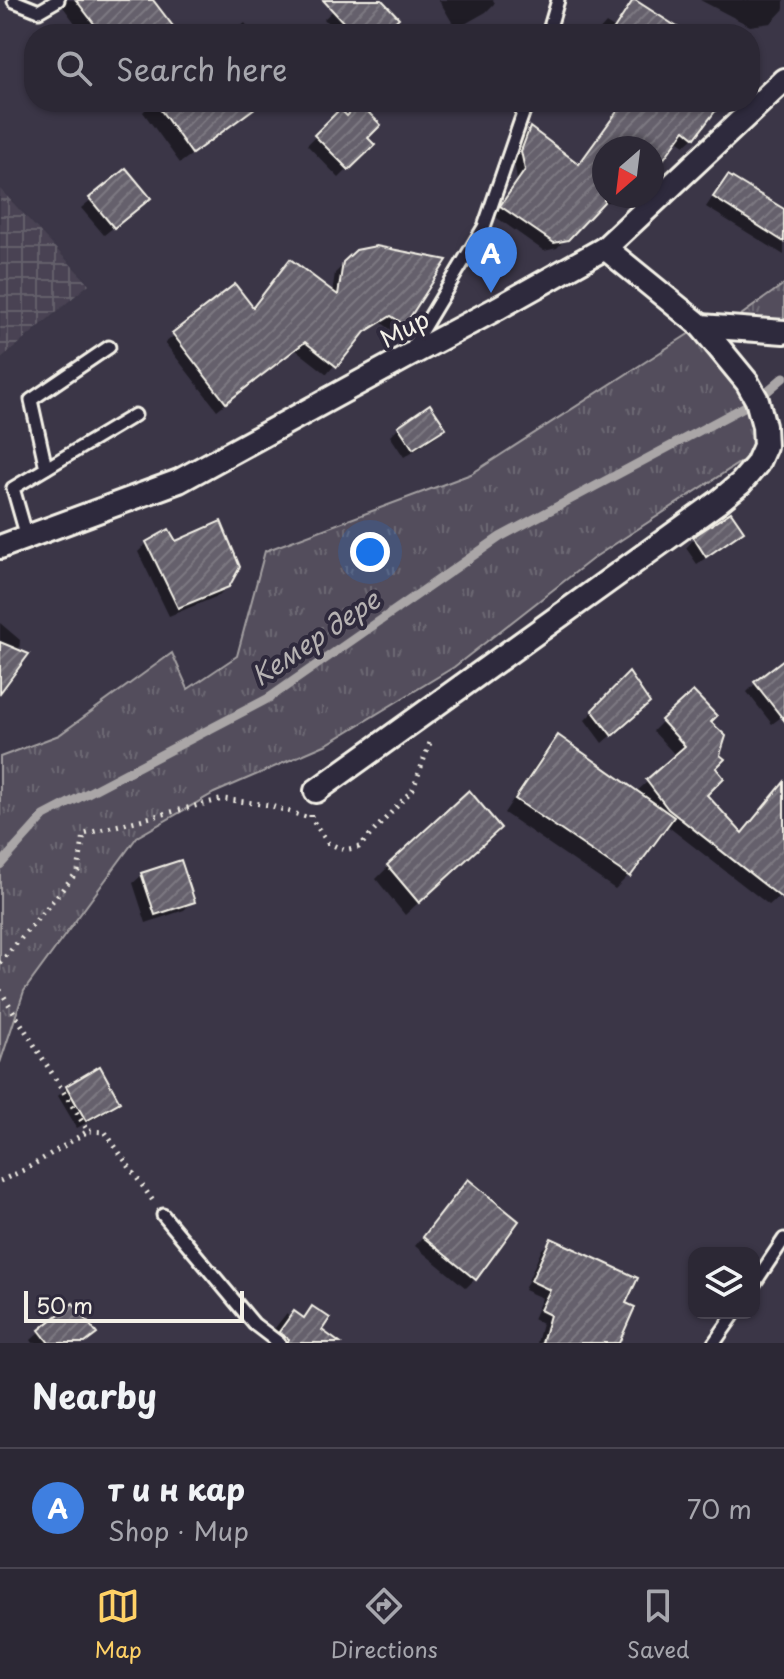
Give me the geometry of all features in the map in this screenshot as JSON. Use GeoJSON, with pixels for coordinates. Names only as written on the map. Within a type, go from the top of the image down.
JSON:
{"type":"FeatureCollection","features":[{"type":"Feature","properties":{"kind":"street","name":"Мир"},"geometry":{"type":"LineString","coordinates":[[760,103],[784,80]]}},
{"type":"Feature","properties":{"kind":"street","name":"Мир"},"geometry":{"type":"LineString","coordinates":[[0,547],[179,481],[605,248],[750,112]]}},
{"type":"Feature","properties":{"kind":"street"},"geometry":{"type":"LineString","coordinates":[[316,791],[718,502],[741,483],[757,464],[765,446],[764,426],[757,400],[747,382],[701,326],[605,248]]}},
{"type":"Feature","properties":{"kind":"street"},"geometry":{"type":"LineString","coordinates":[[701,326],[784,332]]}},
{"type":"Feature","properties":{"kind":"lane"},"geometry":{"type":"LineString","coordinates":[[14,1],[39,11],[58,0]]}},
{"type":"Feature","properties":{"kind":"lane"},"geometry":{"type":"LineString","coordinates":[[551,24],[558,0]]}},
{"type":"Feature","properties":{"kind":"lane"},"geometry":{"type":"LineString","coordinates":[[406,357],[484,227],[524,112]]}},
{"type":"Feature","properties":{"kind":"lane"},"geometry":{"type":"LineString","coordinates":[[46,468],[31,400],[109,347]]}},
{"type":"Feature","properties":{"kind":"lane"},"geometry":{"type":"LineString","coordinates":[[27,537],[13,488],[135,415]]}},
{"type":"Feature","properties":{"kind":"lane"},"geometry":{"type":"LineString","coordinates":[[163,1215],[254,1324],[279,1343]]}},
{"type":"Feature","properties":{"kind":"lane"},"geometry":{"type":"LineString","coordinates":[[760,1275],[784,1239]]}},
{"type":"Feature","properties":{"kind":"lane"},"geometry":{"type":"LineString","coordinates":[[714,1343],[731,1319]]}},
{"type":"Feature","properties":{"kind":"path"},"geometry":{"type":"LineString","coordinates":[[316,791],[310,804],[311,818],[328,843],[344,850],[359,847],[413,789],[429,751],[440,703]]}},
{"type":"Feature","properties":{"kind":"path"},"geometry":{"type":"LineString","coordinates":[[0,963],[78,871],[84,834],[223,799],[268,805],[311,818]]}},
{"type":"Feature","properties":{"kind":"path"},"geometry":{"type":"LineString","coordinates":[[0,990],[88,1131]]}},
{"type":"Feature","properties":{"kind":"path"},"geometry":{"type":"LineString","coordinates":[[0,1181],[26,1169],[88,1131],[105,1132],[163,1215]]}},
{"type":"Feature","properties":{"kind":"shaded area"},"geometry":{"type":"Polygon","coordinates":[[[0,189],[89,284],[0,360],[0,189]]]}},
{"type":"Feature","properties":{"kind":"green space"},"geometry":{"type":"Polygon","coordinates":[[[784,284],[784,332],[723,328],[784,284]]]}},
{"type":"Feature","properties":{"kind":"green space"},"geometry":{"type":"Polygon","coordinates":[[[701,326],[747,382],[765,446],[595,557],[454,667],[327,744],[214,793],[137,837],[24,991],[0,1063],[0,757],[59,735],[172,653],[188,689],[237,656],[265,551],[471,474],[701,326]]]}},
{"type":"Feature","properties":{"kind":"building"},"geometry":{"type":"Polygon","coordinates":[[[76,0],[153,0],[171,24],[94,24],[76,0]]]}},
{"type":"Feature","properties":{"kind":"building"},"geometry":{"type":"Polygon","coordinates":[[[323,0],[382,0],[399,18],[392,24],[345,24],[323,0]]]}},
{"type":"Feature","properties":{"kind":"building"},"geometry":{"type":"Polygon","coordinates":[[[635,0],[672,24],[617,24],[635,0]]]}},
{"type":"Feature","properties":{"kind":"building"},"geometry":{"type":"Polygon","coordinates":[[[162,112],[249,112],[192,154],[162,112]]]}},
{"type":"Feature","properties":{"kind":"building"},"geometry":{"type":"Polygon","coordinates":[[[337,112],[347,116],[351,112],[368,112],[381,125],[368,138],[375,145],[349,170],[314,135],[337,112]]]}},
{"type":"Feature","properties":{"kind":"building"},"geometry":{"type":"Polygon","coordinates":[[[617,112],[714,112],[695,138],[685,130],[664,159],[664,136],[599,136],[617,112]]]}},
{"type":"Feature","properties":{"kind":"building"},"geometry":{"type":"Polygon","coordinates":[[[530,127],[579,164],[592,146],[592,208],[598,208],[568,240],[554,243],[500,206],[525,170],[521,151],[530,127]]]}},
{"type":"Feature","properties":{"kind":"building"},"geometry":{"type":"Polygon","coordinates":[[[126,168],[151,198],[114,228],[89,198],[126,168]]]}},
{"type":"Feature","properties":{"kind":"building"},"geometry":{"type":"Polygon","coordinates":[[[728,175],[784,209],[784,242],[713,197],[728,175]]]}},
{"type":"Feature","properties":{"kind":"building"},"geometry":{"type":"Polygon","coordinates":[[[376,246],[447,260],[405,325],[391,316],[365,332],[337,367],[305,342],[226,403],[172,333],[235,284],[253,307],[290,259],[338,295],[343,262],[356,250],[376,246]]]}},
{"type":"Feature","properties":{"kind":"building"},"geometry":{"type":"Polygon","coordinates":[[[430,404],[446,428],[413,449],[398,426],[430,404]]]}},
{"type":"Feature","properties":{"kind":"building"},"geometry":{"type":"Polygon","coordinates":[[[731,512],[744,531],[706,557],[693,537],[731,512]]]}},
{"type":"Feature","properties":{"kind":"building"},"geometry":{"type":"Polygon","coordinates":[[[221,521],[240,567],[229,587],[178,608],[146,542],[169,529],[176,541],[221,521]]]}},
{"type":"Feature","properties":{"kind":"building"},"geometry":{"type":"Polygon","coordinates":[[[0,642],[29,654],[0,693],[0,642]]]}},
{"type":"Feature","properties":{"kind":"building"},"geometry":{"type":"Polygon","coordinates":[[[784,659],[784,720],[754,682],[784,659]]]}},
{"type":"Feature","properties":{"kind":"building"},"geometry":{"type":"Polygon","coordinates":[[[629,672],[650,703],[612,736],[592,710],[629,672]]]}},
{"type":"Feature","properties":{"kind":"building"},"geometry":{"type":"Polygon","coordinates":[[[693,691],[717,716],[711,722],[726,736],[720,755],[725,759],[716,768],[724,778],[707,795],[742,833],[784,782],[784,900],[668,809],[646,780],[685,746],[661,720],[693,691]]]}},
{"type":"Feature","properties":{"kind":"building"},"geometry":{"type":"Polygon","coordinates":[[[558,735],[674,817],[630,877],[515,799],[558,735]]]}},
{"type":"Feature","properties":{"kind":"building"},"geometry":{"type":"Polygon","coordinates":[[[469,790],[501,828],[419,903],[387,865],[469,790]]]}},
{"type":"Feature","properties":{"kind":"building"},"geometry":{"type":"Polygon","coordinates":[[[181,860],[195,902],[155,915],[141,873],[181,860]]]}},
{"type":"Feature","properties":{"kind":"building"},"geometry":{"type":"Polygon","coordinates":[[[100,1066],[120,1102],[86,1121],[66,1086],[100,1066]]]}},
{"type":"Feature","properties":{"kind":"building"},"geometry":{"type":"Polygon","coordinates":[[[468,1179],[519,1221],[476,1280],[423,1237],[468,1179]]]}},
{"type":"Feature","properties":{"kind":"building"},"geometry":{"type":"Polygon","coordinates":[[[551,1238],[638,1278],[626,1303],[635,1307],[619,1343],[542,1343],[550,1315],[540,1310],[550,1290],[531,1281],[551,1238]]]}},
{"type":"Feature","properties":{"kind":"building"},"geometry":{"type":"Polygon","coordinates":[[[73,1303],[97,1334],[85,1343],[49,1343],[39,1330],[73,1303]]]}},
{"type":"Feature","properties":{"kind":"building"},"geometry":{"type":"Polygon","coordinates":[[[312,1306],[330,1318],[322,1330],[340,1343],[287,1343],[289,1339],[279,1332],[294,1311],[304,1318],[312,1306]]]}},
{"type":"Feature","properties":{"kind":"waterway","name":"Кемер дере"},"geometry":{"type":"LineString","coordinates":[[0,865],[44,816],[269,698],[500,537],[757,400],[784,377]]}},
{"type":"Feature","properties":{"kind":"place","name":"т и н кар"},"geometry":{"type":"Point","coordinates":[491,293]}}]}
